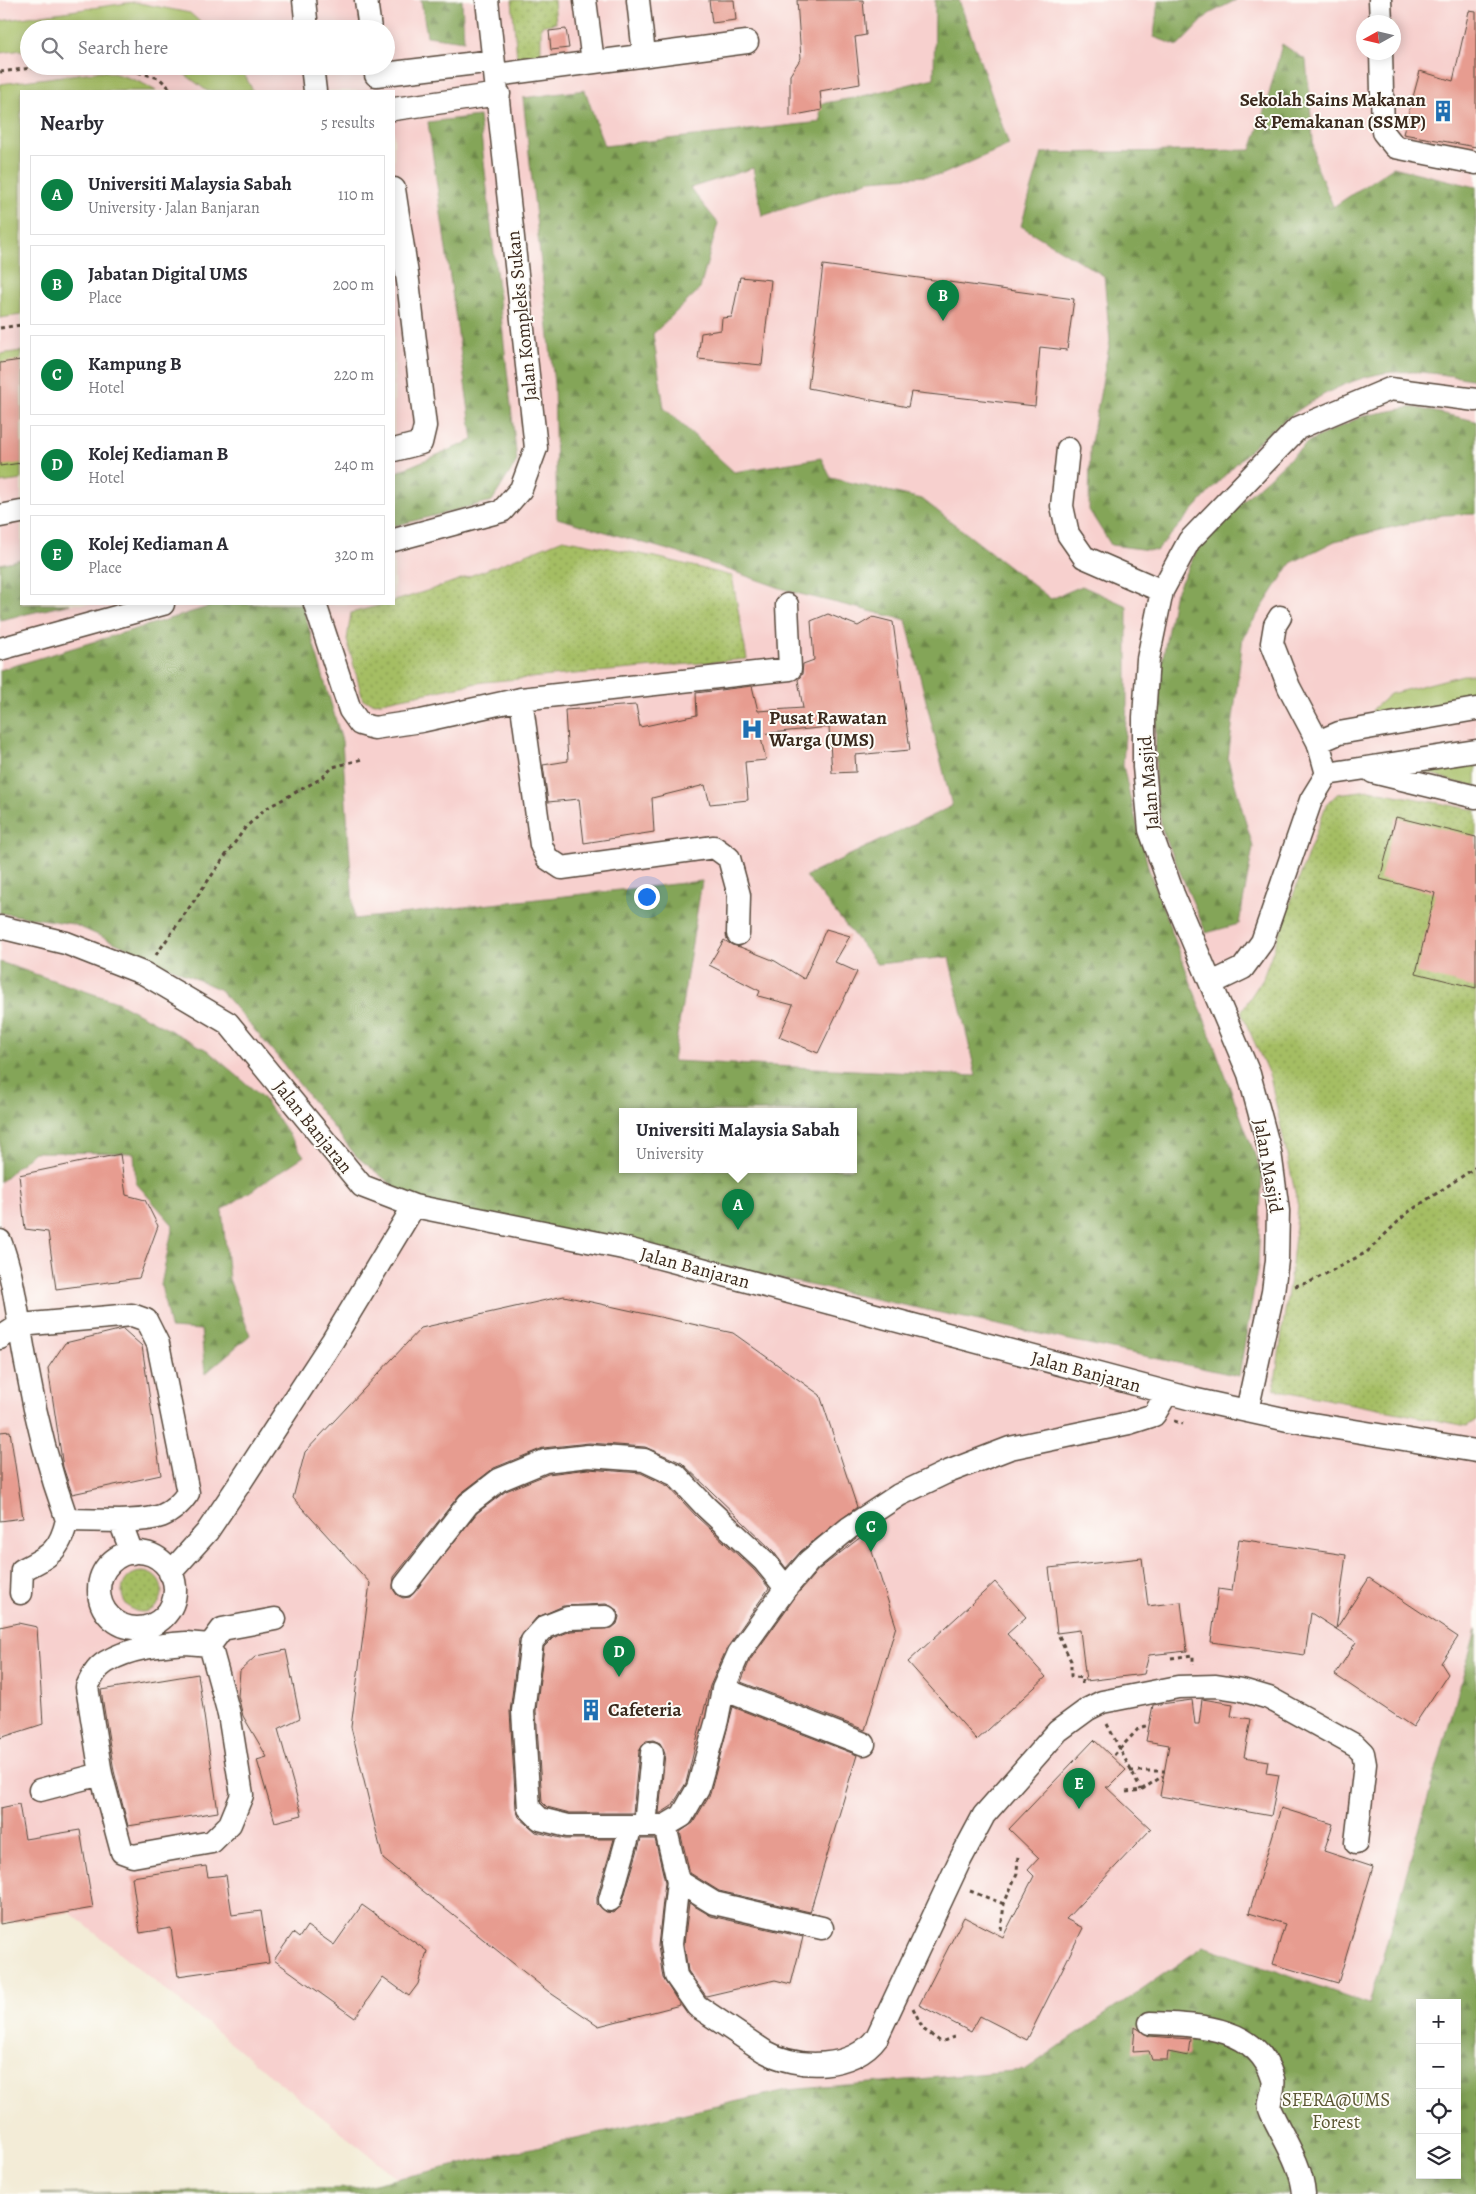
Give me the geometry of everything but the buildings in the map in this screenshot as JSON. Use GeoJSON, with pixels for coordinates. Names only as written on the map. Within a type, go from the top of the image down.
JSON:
{"type":"FeatureCollection","features":[{"type":"Feature","properties":{"kind":"street"},"geometry":{"type":"LineString","coordinates":[[304,0],[306,20]]}},
{"type":"Feature","properties":{"kind":"street"},"geometry":{"type":"LineString","coordinates":[[366,0],[369,20]]}},
{"type":"Feature","properties":{"kind":"street","name":"Jalan Kompleks Sukan"},"geometry":{"type":"LineString","coordinates":[[395,540],[502,511],[521,489],[536,448],[487,0]]}},
{"type":"Feature","properties":{"kind":"street"},"geometry":{"type":"LineString","coordinates":[[585,0],[593,62]]}},
{"type":"Feature","properties":{"kind":"street"},"geometry":{"type":"LineString","coordinates":[[638,0],[644,54]]}},
{"type":"Feature","properties":{"kind":"street"},"geometry":{"type":"LineString","coordinates":[[1380,0],[1380,15]]}},
{"type":"Feature","properties":{"kind":"street"},"geometry":{"type":"LineString","coordinates":[[377,78],[496,77],[644,54],[747,42]]}},
{"type":"Feature","properties":{"kind":"street"},"geometry":{"type":"LineString","coordinates":[[1381,60],[1383,132],[1395,147],[1476,163]]}},
{"type":"Feature","properties":{"kind":"street"},"geometry":{"type":"LineString","coordinates":[[313,75],[315,90]]}},
{"type":"Feature","properties":{"kind":"street"},"geometry":{"type":"LineString","coordinates":[[395,109],[496,77]]}},
{"type":"Feature","properties":{"kind":"street"},"geometry":{"type":"LineString","coordinates":[[395,202],[401,282],[425,426],[421,443],[395,450]]}},
{"type":"Feature","properties":{"kind":"street","name":"Jalan Masjid"},"geometry":{"type":"LineString","coordinates":[[1247,1411],[1273,1292],[1277,1260],[1278,1211],[1270,1152],[1249,1074],[1173,894],[1150,830],[1144,767],[1144,717],[1148,659],[1162,591],[1189,541],[1298,428],[1390,389],[1476,400]]}},
{"type":"Feature","properties":{"kind":"street"},"geometry":{"type":"LineString","coordinates":[[1068,450],[1062,506],[1068,534],[1084,558],[1162,591]]}},
{"type":"Feature","properties":{"kind":"street"},"geometry":{"type":"LineString","coordinates":[[0,516],[20,512]]}},
{"type":"Feature","properties":{"kind":"street"},"geometry":{"type":"LineString","coordinates":[[0,649],[159,605]]}},
{"type":"Feature","properties":{"kind":"street"},"geometry":{"type":"LineString","coordinates":[[315,605],[350,710],[360,724],[374,728],[421,721],[521,699],[790,670],[787,605]]}},
{"type":"Feature","properties":{"kind":"street"},"geometry":{"type":"LineString","coordinates":[[1280,617],[1275,625],[1272,643],[1289,687],[1318,742],[1327,774]]}},
{"type":"Feature","properties":{"kind":"street"},"geometry":{"type":"LineString","coordinates":[[521,699],[541,845],[547,858],[562,868],[714,847],[729,858],[739,895],[738,934]]}},
{"type":"Feature","properties":{"kind":"street"},"geometry":{"type":"LineString","coordinates":[[1318,742],[1339,733],[1476,709]]}},
{"type":"Feature","properties":{"kind":"street"},"geometry":{"type":"LineString","coordinates":[[1212,983],[1243,968],[1262,942],[1311,800],[1327,774],[1355,768],[1476,751]]}},
{"type":"Feature","properties":{"kind":"street"},"geometry":{"type":"LineString","coordinates":[[1355,768],[1409,779],[1476,797]]}},
{"type":"Feature","properties":{"kind":"street","name":"Jalan Banjaran"},"geometry":{"type":"LineString","coordinates":[[0,927],[66,943],[145,974],[228,1023],[362,1186],[414,1206],[623,1248],[1167,1393],[1288,1420],[1476,1451]]}},
{"type":"Feature","properties":{"kind":"street"},"geometry":{"type":"LineString","coordinates":[[170,1573],[207,1532],[238,1486],[333,1340],[414,1206]]}},
{"type":"Feature","properties":{"kind":"street"},"geometry":{"type":"LineString","coordinates":[[0,1241],[8,1261],[26,1367],[50,1474],[67,1520],[62,1540],[44,1559],[22,1570],[21,1593]]}},
{"type":"Feature","properties":{"kind":"street"},"geometry":{"type":"LineString","coordinates":[[0,1338],[20,1325],[132,1315],[146,1320],[158,1344],[188,1494],[178,1508],[155,1518],[120,1521],[67,1520]]}},
{"type":"Feature","properties":{"kind":"street"},"geometry":{"type":"LineString","coordinates":[[606,1617],[568,1618],[545,1627],[532,1641],[523,1712],[529,1808],[540,1819],[568,1826],[647,1826],[682,1816],[698,1788],[717,1720],[723,1689],[739,1653],[786,1588],[809,1561],[849,1528],[907,1492],[945,1473],[1010,1448],[1129,1423],[1154,1415],[1167,1393]]}},
{"type":"Feature","properties":{"kind":"street"},"geometry":{"type":"LineString","coordinates":[[405,1585],[444,1538],[468,1504],[499,1480],[544,1461],[588,1456],[644,1460],[676,1475],[706,1507],[764,1561],[786,1588]]}},
{"type":"Feature","properties":{"kind":"street"},"geometry":{"type":"LineString","coordinates":[[120,1521],[132,1553]]}},
{"type":"Feature","properties":{"kind":"street"},"geometry":{"type":"LineString","coordinates":[[210,1645],[148,1637],[134,1628],[122,1626],[108,1614],[100,1598],[99,1586],[103,1574],[115,1560],[132,1553],[141,1552],[158,1559],[170,1573],[174,1591],[169,1610],[148,1637],[105,1662],[93,1674],[87,1687],[101,1774],[122,1852],[133,1856],[212,1842],[230,1824],[242,1795],[229,1714],[210,1645]]}},
{"type":"Feature","properties":{"kind":"street"},"geometry":{"type":"LineString","coordinates":[[210,1645],[222,1628],[274,1619]]}},
{"type":"Feature","properties":{"kind":"street"},"geometry":{"type":"LineString","coordinates":[[678,1880],[671,1944],[676,1976],[698,2006],[776,2057],[822,2064],[836,2062],[869,2047],[877,2037],[949,1883],[984,1815],[1058,1731],[1075,1717],[1102,1702],[1178,1687],[1216,1686],[1242,1690],[1269,1698],[1330,1730],[1356,1746],[1363,1753],[1365,1764],[1356,1843]]}},
{"type":"Feature","properties":{"kind":"street"},"geometry":{"type":"LineString","coordinates":[[723,1689],[864,1744]]}},
{"type":"Feature","properties":{"kind":"street"},"geometry":{"type":"LineString","coordinates":[[610,1900],[647,1826],[652,1753]]}},
{"type":"Feature","properties":{"kind":"street"},"geometry":{"type":"LineString","coordinates":[[40,1790],[101,1774]]}},
{"type":"Feature","properties":{"kind":"street"},"geometry":{"type":"LineString","coordinates":[[647,1826],[678,1880],[714,1903],[822,1928]]}},
{"type":"Feature","properties":{"kind":"street"},"geometry":{"type":"LineString","coordinates":[[1150,2023],[1210,2026],[1239,2038],[1266,2060],[1274,2081],[1270,2110],[1296,2164],[1304,2194]]}},
{"type":"Feature","properties":{"kind":"path"},"geometry":{"type":"LineString","coordinates":[[0,72],[20,70]]}},
{"type":"Feature","properties":{"kind":"path"},"geometry":{"type":"LineString","coordinates":[[148,75],[159,78],[172,90]]}},
{"type":"Feature","properties":{"kind":"path"},"geometry":{"type":"LineString","coordinates":[[0,328],[20,325]]}},
{"type":"Feature","properties":{"kind":"path"},"geometry":{"type":"LineString","coordinates":[[145,974],[165,939],[245,828],[265,809],[322,778],[333,767],[363,760]]}},
{"type":"Feature","properties":{"kind":"path"},"geometry":{"type":"LineString","coordinates":[[1273,1292],[1310,1282],[1367,1252],[1406,1213],[1476,1167]]}},
{"type":"Feature","properties":{"kind":"path"},"geometry":{"type":"LineString","coordinates":[[1059,1636],[1071,1661],[1071,1676],[1082,1678],[1083,1693],[1102,1702],[1108,1729],[1141,1790]]}},
{"type":"Feature","properties":{"kind":"path"},"geometry":{"type":"LineString","coordinates":[[1114,1755],[1120,1751],[1139,1728],[1149,1726]]}},
{"type":"Feature","properties":{"kind":"path"},"geometry":{"type":"LineString","coordinates":[[1130,1771],[1165,1771]]}},
{"type":"Feature","properties":{"kind":"path"},"geometry":{"type":"LineString","coordinates":[[1126,1792],[1141,1790],[1163,1776]]}},
{"type":"Feature","properties":{"kind":"path"},"geometry":{"type":"LineString","coordinates":[[1001,1930],[1004,1904],[1017,1873],[1018,1854]]}},
{"type":"Feature","properties":{"kind":"path"},"geometry":{"type":"LineString","coordinates":[[949,1883],[1004,1904]]}},
{"type":"Feature","properties":{"kind":"path"},"geometry":{"type":"LineString","coordinates":[[895,1998],[914,2008],[923,2029],[941,2042],[954,2036]]}},
{"type":"Feature","properties":{"kind":"shaded area"},"geometry":{"type":"Polygon","coordinates":[[[0,0],[1476,0],[1476,2194],[417,2194],[0,1856],[0,0]]]}},
{"type":"Feature","properties":{"kind":"green space"},"geometry":{"type":"Polygon","coordinates":[[[421,0],[462,0],[464,41],[427,36],[421,0]]]}},
{"type":"Feature","properties":{"kind":"green space"},"geometry":{"type":"Polygon","coordinates":[[[512,0],[554,0],[556,23],[541,26],[541,55],[517,59],[512,0]]]}},
{"type":"Feature","properties":{"kind":"green space"},"geometry":{"type":"Polygon","coordinates":[[[935,0],[959,0],[1009,145],[941,175],[870,180],[762,216],[753,168],[690,188],[718,223],[700,289],[653,334],[664,408],[734,472],[821,458],[831,478],[922,499],[1051,599],[1082,586],[1127,606],[1127,705],[1123,765],[1129,793],[1149,870],[1262,1174],[1258,1266],[1239,1376],[412,1201],[356,1156],[277,1056],[219,989],[73,924],[0,913],[0,670],[215,605],[302,605],[342,741],[354,919],[702,881],[673,1061],[976,1076],[949,957],[877,964],[806,876],[952,806],[906,620],[792,592],[689,556],[557,518],[554,384],[523,98],[585,90],[604,146],[821,122],[819,104],[859,97],[934,78],[935,0]]]}},
{"type":"Feature","properties":{"kind":"green space"},"geometry":{"type":"Polygon","coordinates":[[[1158,0],[1236,0],[1209,14],[1178,46],[1154,37],[1158,0]]]}},
{"type":"Feature","properties":{"kind":"green space"},"geometry":{"type":"Polygon","coordinates":[[[134,2],[190,13],[198,20],[20,20],[20,50],[0,53],[0,21],[134,2]]]}},
{"type":"Feature","properties":{"kind":"green space"},"geometry":{"type":"Polygon","coordinates":[[[1282,44],[1306,60],[1315,162],[1333,206],[1330,209],[1393,167],[1476,187],[1476,380],[1437,374],[1396,372],[1370,376],[1337,388],[1307,404],[1252,448],[1156,551],[1111,545],[1089,510],[1090,448],[1110,341],[1104,276],[1021,226],[1042,153],[1251,150],[1267,102],[1282,44]]]}},
{"type":"Feature","properties":{"kind":"green space"},"geometry":{"type":"Polygon","coordinates":[[[71,75],[120,75],[154,90],[20,90],[20,315],[0,318],[0,84],[71,75]]]}},
{"type":"Feature","properties":{"kind":"green space"},"geometry":{"type":"Polygon","coordinates":[[[186,75],[245,75],[252,90],[206,90],[186,75]]]}},
{"type":"Feature","properties":{"kind":"green space"},"geometry":{"type":"Polygon","coordinates":[[[479,116],[517,461],[492,501],[395,526],[395,473],[473,440],[428,122],[479,116]]]}},
{"type":"Feature","properties":{"kind":"green space"},"geometry":{"type":"Polygon","coordinates":[[[20,351],[20,480],[0,483],[0,354],[20,351]]]}},
{"type":"Feature","properties":{"kind":"green space"},"geometry":{"type":"Polygon","coordinates":[[[1412,407],[1476,421],[1476,514],[1443,515],[1335,541],[1291,563],[1243,637],[1228,760],[1253,847],[1239,924],[1206,933],[1162,830],[1155,785],[1156,722],[1160,674],[1174,596],[1204,536],[1309,441],[1363,416],[1412,407]]]}},
{"type":"Feature","properties":{"kind":"green space"},"geometry":{"type":"Polygon","coordinates":[[[563,539],[660,558],[732,576],[747,659],[483,682],[376,703],[363,700],[347,640],[351,613],[381,605],[395,605],[395,601],[511,560],[563,539]]]}},
{"type":"Feature","properties":{"kind":"green space"},"geometry":{"type":"Polygon","coordinates":[[[20,559],[20,605],[66,605],[0,620],[0,564],[20,559]]]}},
{"type":"Feature","properties":{"kind":"green space"},"geometry":{"type":"Polygon","coordinates":[[[1463,675],[1476,675],[1476,699],[1374,717],[1372,710],[1390,694],[1463,675]]]}},
{"type":"Feature","properties":{"kind":"green space"},"geometry":{"type":"Polygon","coordinates":[[[1476,763],[1476,786],[1459,783],[1415,769],[1476,763]]]}},
{"type":"Feature","properties":{"kind":"green space"},"geometry":{"type":"Polygon","coordinates":[[[1369,790],[1476,810],[1476,1420],[1467,1426],[1274,1389],[1298,1206],[1270,1077],[1241,1012],[1263,978],[1326,805],[1337,794],[1369,790]]]}},
{"type":"Feature","properties":{"kind":"green space"},"geometry":{"type":"Polygon","coordinates":[[[0,962],[117,1002],[207,1050],[262,1097],[304,1156],[222,1210],[229,1279],[250,1335],[205,1374],[201,1330],[170,1328],[161,1285],[173,1225],[136,1183],[134,1153],[34,1152],[0,1182],[0,962]]]}},
{"type":"Feature","properties":{"kind":"green space"},"geometry":{"type":"Polygon","coordinates":[[[146,1572],[153,1575],[159,1581],[162,1592],[161,1600],[153,1609],[146,1612],[138,1612],[131,1609],[123,1600],[122,1588],[125,1581],[134,1573],[146,1572]]]}},
{"type":"Feature","properties":{"kind":"green space","name":"SFERA@UMS Forest"},"geometry":{"type":"Polygon","coordinates":[[[1476,1630],[1476,2194],[40,2194],[356,2188],[787,2090],[1025,2070],[1204,1946],[1369,2004],[1476,1630]]]}},
{"type":"Feature","properties":{"kind":"place","name":"Sekolah Sains Makanan & Pemakanan (SSMP)"},"geometry":{"type":"Point","coordinates":[1443,111]}},
{"type":"Feature","properties":{"kind":"place","name":"Jabatan Digital UMS"},"geometry":{"type":"Point","coordinates":[943,321]}},
{"type":"Feature","properties":{"kind":"place","name":"Pusat Rawatan Warga (UMS)"},"geometry":{"type":"Point","coordinates":[752,729]}},
{"type":"Feature","properties":{"kind":"place","name":"Universiti Malaysia Sabah"},"geometry":{"type":"Point","coordinates":[738,1230]}},
{"type":"Feature","properties":{"kind":"place","name":"Kampung B"},"geometry":{"type":"Point","coordinates":[871,1552]}},
{"type":"Feature","properties":{"kind":"place","name":"Kolej Kediaman B"},"geometry":{"type":"Point","coordinates":[619,1677]}},
{"type":"Feature","properties":{"kind":"place","name":"Cafeteria"},"geometry":{"type":"Point","coordinates":[591,1710]}},
{"type":"Feature","properties":{"kind":"place","name":"Kolej Kediaman A"},"geometry":{"type":"Point","coordinates":[1079,1809]}}]}
